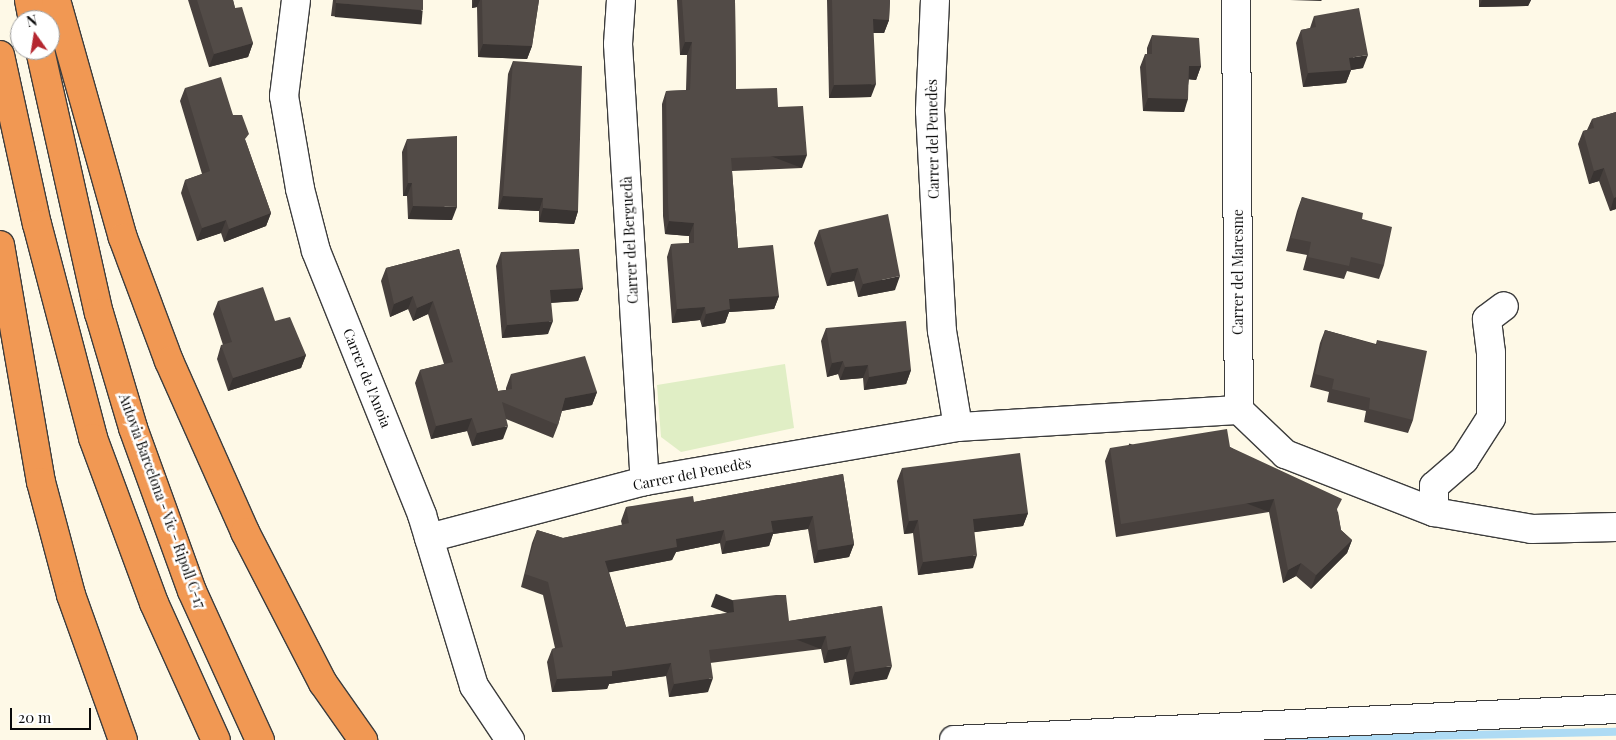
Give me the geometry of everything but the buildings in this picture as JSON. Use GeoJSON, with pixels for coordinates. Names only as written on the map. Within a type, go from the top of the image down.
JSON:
{"type":"FeatureCollection","features":[{"type":"Feature","properties":{"kind":"highway"},"geometry":{"type":"LineString","coordinates":[[56,0],[123,238],[169,361],[245,532],[318,675],[363,740]]}},
{"type":"Feature","properties":{"kind":"highway"},"geometry":{"type":"LineString","coordinates":[[0,55],[37,224],[93,438],[154,603],[216,740]]}},
{"type":"Feature","properties":{"kind":"highway","name":"Autovia Barcelona - Vic - Ripoll C-17"},"geometry":{"type":"LineString","coordinates":[[42,60],[99,313],[133,428],[192,591],[260,740]]}},
{"type":"Feature","properties":{"kind":"highway"},"geometry":{"type":"LineString","coordinates":[[0,245],[41,482],[71,595],[123,740]]}},
{"type":"Feature","properties":{"kind":"street","name":"Carrer de l'Anoia"},"geometry":{"type":"LineString","coordinates":[[296,0],[284,96],[300,189],[316,250],[429,538],[474,686],[510,740]]}},
{"type":"Feature","properties":{"kind":"street","name":"Carrer del Berguedà"},"geometry":{"type":"LineString","coordinates":[[621,0],[618,44],[645,481]]}},
{"type":"Feature","properties":{"kind":"street","name":"Carrer del Penedès"},"geometry":{"type":"LineString","coordinates":[[935,0],[930,111],[942,331],[958,427]]}},
{"type":"Feature","properties":{"kind":"street","name":"Carrer del Maresme"},"geometry":{"type":"LineString","coordinates":[[1236,0],[1239,410]]}},
{"type":"Feature","properties":{"kind":"street"},"geometry":{"type":"LineString","coordinates":[[1434,512],[1434,486],[1464,460],[1490,418],[1491,352],[1486,319],[1504,306]]}},
{"type":"Feature","properties":{"kind":"street","name":"Carrer del Penedès"},"geometry":{"type":"LineString","coordinates":[[429,538],[645,481],[958,427],[1239,410]]}},
{"type":"Feature","properties":{"kind":"street"},"geometry":{"type":"LineString","coordinates":[[1239,410],[1285,454],[1350,482],[1434,512],[1532,529],[1616,527]]}},
{"type":"Feature","properties":{"kind":"street"},"geometry":{"type":"LineString","coordinates":[[954,740],[1616,709]]}},
{"type":"Feature","properties":{"kind":"green space"},"geometry":{"type":"Polygon","coordinates":[[[785,364],[794,428],[681,452],[661,437],[657,385],[785,364]]]}},
{"type":"Feature","properties":{"kind":"waterway"},"geometry":{"type":"LineString","coordinates":[[1275,739],[1616,732]]}}]}
